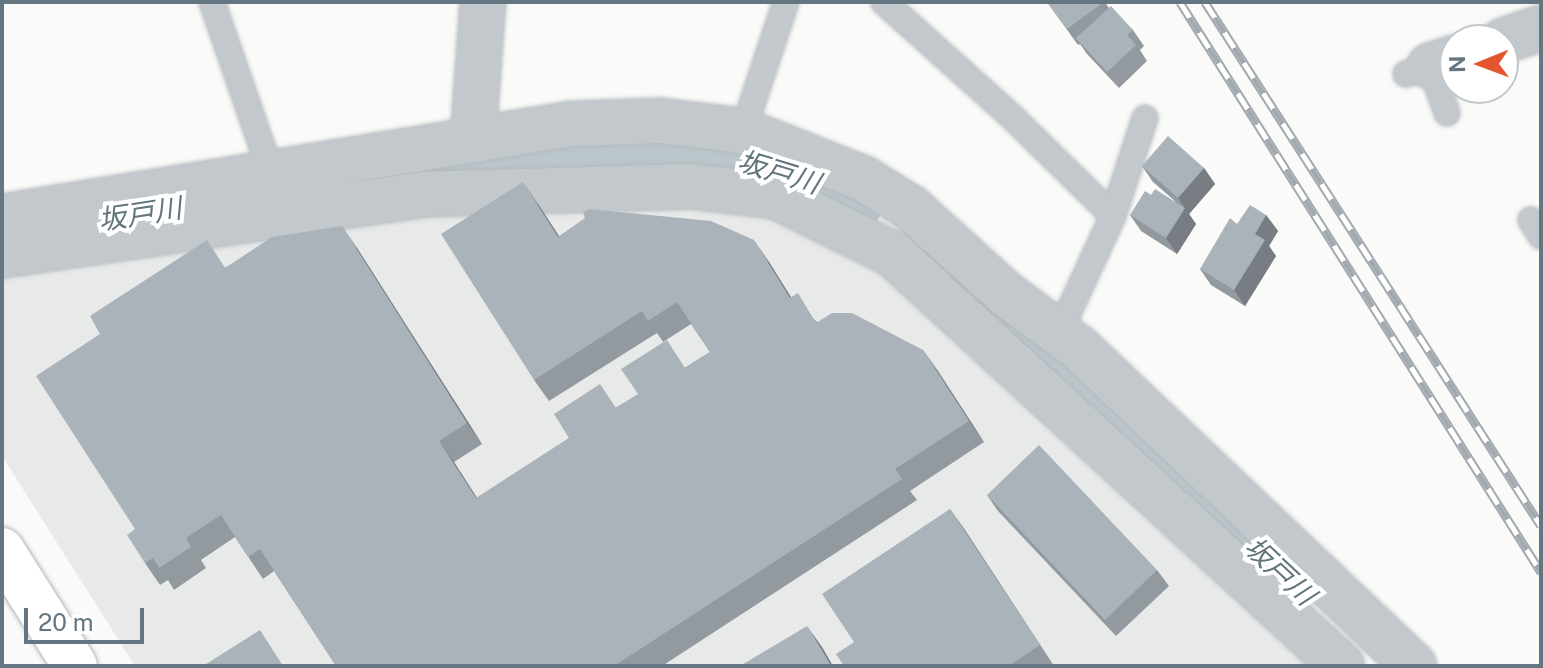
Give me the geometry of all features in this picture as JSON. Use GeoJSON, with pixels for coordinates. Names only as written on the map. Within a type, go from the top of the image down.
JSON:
{"type":"FeatureCollection","features":[{"type":"Feature","properties":{"kind":"street"},"geometry":{"type":"LineString","coordinates":[[473,140],[483,2]]}},
{"type":"Feature","properties":{"kind":"street"},"geometry":{"type":"LineString","coordinates":[[1519,36],[1541,28]]}},
{"type":"Feature","properties":{"kind":"street"},"geometry":{"type":"LineString","coordinates":[[2,217],[572,124],[660,121],[743,131],[864,179],[911,208],[1058,335],[1080,349],[1414,666]]}},
{"type":"Feature","properties":{"kind":"street"},"geometry":{"type":"LineString","coordinates":[[2,255],[424,194],[691,186],[776,196],[893,254],[1342,666]]}},
{"type":"Feature","properties":{"kind":"street"},"geometry":{"type":"LineString","coordinates":[[2,550],[75,666]]}},
{"type":"Feature","properties":{"kind":"lane"},"geometry":{"type":"LineString","coordinates":[[212,2],[272,175]]}},
{"type":"Feature","properties":{"kind":"lane"},"geometry":{"type":"LineString","coordinates":[[743,131],[786,2]]}},
{"type":"Feature","properties":{"kind":"lane"},"geometry":{"type":"LineString","coordinates":[[884,2],[1010,115],[1113,216]]}},
{"type":"Feature","properties":{"kind":"lane"},"geometry":{"type":"LineString","coordinates":[[1430,66],[1447,113]]}},
{"type":"Feature","properties":{"kind":"lane"},"geometry":{"type":"LineString","coordinates":[[1058,335],[1113,216],[1145,118]]}},
{"type":"Feature","properties":{"kind":"shaded area"},"geometry":{"type":"Polygon","coordinates":[[[433,203],[764,207],[881,270],[1324,666],[135,666],[2,456],[2,272],[433,203]]]}},
{"type":"Feature","properties":{"kind":"building"},"geometry":{"type":"Polygon","coordinates":[[[1047,2],[1104,2],[1067,29],[1047,2]]]}},
{"type":"Feature","properties":{"kind":"building"},"geometry":{"type":"Polygon","coordinates":[[[1111,6],[1133,30],[1127,35],[1136,45],[1107,72],[1076,38],[1111,6]]]}},
{"type":"Feature","properties":{"kind":"building"},"geometry":{"type":"Polygon","coordinates":[[[1168,136],[1204,168],[1178,198],[1142,166],[1168,136]]]}},
{"type":"Feature","properties":{"kind":"building"},"geometry":{"type":"Polygon","coordinates":[[[523,182],[558,237],[585,218],[583,213],[589,209],[711,221],[754,240],[790,298],[798,293],[816,323],[832,313],[852,313],[923,350],[969,421],[895,469],[902,479],[614,666],[336,666],[260,549],[248,557],[221,515],[186,538],[191,547],[159,568],[153,558],[145,563],[127,535],[135,529],[36,376],[100,334],[90,316],[207,240],[225,268],[272,237],[342,226],[467,423],[439,441],[476,498],[569,438],[554,414],[600,384],[616,408],[638,394],[621,369],[667,340],[685,368],[710,352],[677,302],[648,321],[642,311],[534,380],[441,234],[523,182]]]}},
{"type":"Feature","properties":{"kind":"building"},"geometry":{"type":"Polygon","coordinates":[[[1155,189],[1185,208],[1166,238],[1130,215],[1145,191],[1151,195],[1155,189]]]}},
{"type":"Feature","properties":{"kind":"building"},"geometry":{"type":"Polygon","coordinates":[[[1250,205],[1266,215],[1255,234],[1265,240],[1234,290],[1200,269],[1230,218],[1237,224],[1250,205]]]}},
{"type":"Feature","properties":{"kind":"building"},"geometry":{"type":"Polygon","coordinates":[[[1039,445],[1157,570],[1105,620],[987,495],[1039,445]]]}},
{"type":"Feature","properties":{"kind":"building"},"geometry":{"type":"Polygon","coordinates":[[[950,509],[1040,645],[1009,666],[844,666],[836,654],[854,642],[822,594],[950,509]]]}},
{"type":"Feature","properties":{"kind":"building"},"geometry":{"type":"Polygon","coordinates":[[[807,626],[831,666],[740,666],[807,626]]]}},
{"type":"Feature","properties":{"kind":"building"},"geometry":{"type":"Polygon","coordinates":[[[260,630],[283,666],[203,666],[260,630]]]}},
{"type":"Feature","properties":{"kind":"waterway","name":"坂戸川"},"geometry":{"type":"LineString","coordinates":[[455,163],[613,143],[685,147],[788,168],[852,195]]}},
{"type":"Feature","properties":{"kind":"waterway","name":"坂戸川"},"geometry":{"type":"LineString","coordinates":[[953,270],[1289,574]]}},
{"type":"Feature","properties":{"kind":"railway"},"geometry":{"type":"LineString","coordinates":[[1180,2],[1541,572]]}},
{"type":"Feature","properties":{"kind":"railway"},"geometry":{"type":"LineString","coordinates":[[1205,2],[1541,526]]}}]}
